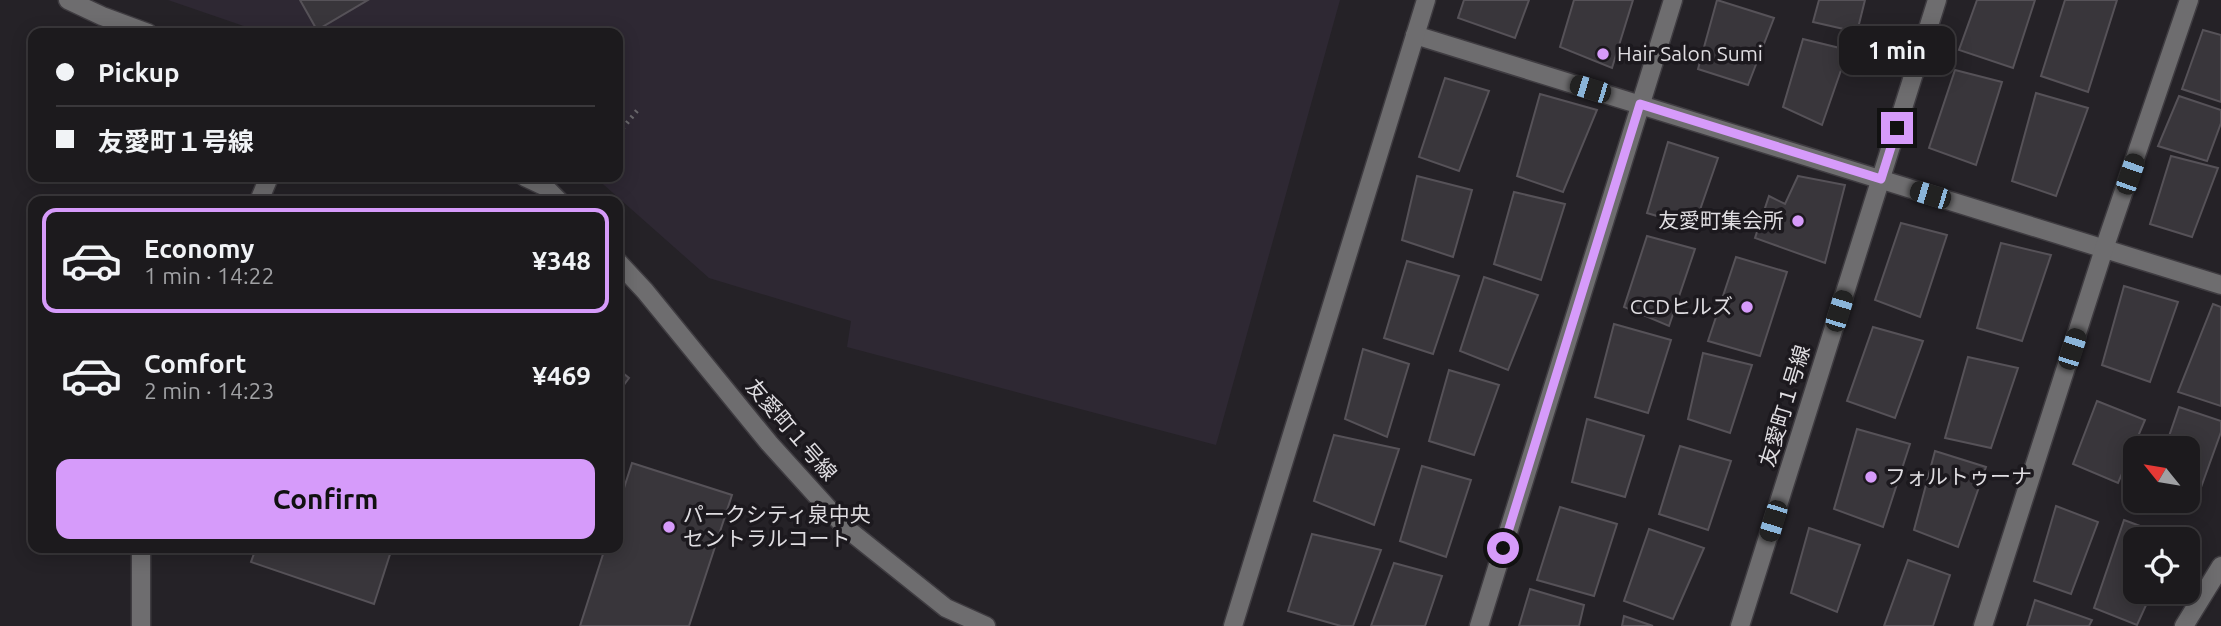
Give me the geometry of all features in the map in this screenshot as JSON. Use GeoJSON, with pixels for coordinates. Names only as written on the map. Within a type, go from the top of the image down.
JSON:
{"type":"FeatureCollection","features":[{"type":"Feature","properties":{"kind":"street"},"geometry":{"type":"LineString","coordinates":[[68,0],[134,28]]}},
{"type":"Feature","properties":{"kind":"street"},"geometry":{"type":"LineString","coordinates":[[1233,626],[1426,0]]}},
{"type":"Feature","properties":{"kind":"street"},"geometry":{"type":"LineString","coordinates":[[1479,626],[1673,0]]}},
{"type":"Feature","properties":{"kind":"street","name":"友愛町１号線"},"geometry":{"type":"LineString","coordinates":[[1740,626],[1937,0]]}},
{"type":"Feature","properties":{"kind":"street"},"geometry":{"type":"LineString","coordinates":[[1983,626],[2104,249],[2189,0]]}},
{"type":"Feature","properties":{"kind":"street"},"geometry":{"type":"LineString","coordinates":[[1415,35],[2221,285]]}},
{"type":"Feature","properties":{"kind":"street"},"geometry":{"type":"LineString","coordinates":[[534,182],[554,196]]}},
{"type":"Feature","properties":{"kind":"street","name":"友愛町１号線"},"geometry":{"type":"LineString","coordinates":[[623,267],[769,443],[846,528],[946,608],[986,626]]}},
{"type":"Feature","properties":{"kind":"street"},"geometry":{"type":"LineString","coordinates":[[141,553],[141,626]]}},
{"type":"Feature","properties":{"kind":"street"},"geometry":{"type":"LineString","coordinates":[[2184,626],[2221,566]]}},
{"type":"Feature","properties":{"kind":"path"},"geometry":{"type":"LineString","coordinates":[[623,128],[640,107]]}},
{"type":"Feature","properties":{"kind":"shaded area"},"geometry":{"type":"Polygon","coordinates":[[[168,0],[1340,0],[1216,445],[847,347],[851,321],[709,278],[623,202],[623,196],[616,196],[601,182],[623,182],[623,28],[249,28],[168,0]]]}},
{"type":"Feature","properties":{"kind":"building"},"geometry":{"type":"Polygon","coordinates":[[[300,0],[368,0],[320,28],[316,28],[300,0]]]}},
{"type":"Feature","properties":{"kind":"building"},"geometry":{"type":"Polygon","coordinates":[[[1464,0],[1529,0],[1515,38],[1458,18],[1464,0]]]}},
{"type":"Feature","properties":{"kind":"building"},"geometry":{"type":"Polygon","coordinates":[[[1574,0],[1633,0],[1612,68],[1560,47],[1574,0]]]}},
{"type":"Feature","properties":{"kind":"building"},"geometry":{"type":"Polygon","coordinates":[[[1717,0],[1774,18],[1748,85],[1698,69],[1717,0]]]}},
{"type":"Feature","properties":{"kind":"building"},"geometry":{"type":"Polygon","coordinates":[[[1819,0],[1865,0],[1857,32],[1813,22],[1819,0]]]}},
{"type":"Feature","properties":{"kind":"building"},"geometry":{"type":"Polygon","coordinates":[[[1977,0],[2035,0],[2013,68],[1959,50],[1977,0]]]}},
{"type":"Feature","properties":{"kind":"building"},"geometry":{"type":"Polygon","coordinates":[[[2065,0],[2117,0],[2088,92],[2041,76],[2065,0]]]}},
{"type":"Feature","properties":{"kind":"building"},"geometry":{"type":"Polygon","coordinates":[[[2203,30],[2221,35],[2221,102],[2182,89],[2203,30]]]}},
{"type":"Feature","properties":{"kind":"building"},"geometry":{"type":"Polygon","coordinates":[[[1803,39],[1848,50],[1822,125],[1783,107],[1803,39]]]}},
{"type":"Feature","properties":{"kind":"building"},"geometry":{"type":"Polygon","coordinates":[[[1955,70],[2002,82],[1976,165],[1929,148],[1955,70]]]}},
{"type":"Feature","properties":{"kind":"building"},"geometry":{"type":"Polygon","coordinates":[[[1445,78],[1489,91],[1459,171],[1419,157],[1445,78]]]}},
{"type":"Feature","properties":{"kind":"building"},"geometry":{"type":"Polygon","coordinates":[[[2036,93],[2088,108],[2056,196],[2012,181],[2036,93]]]}},
{"type":"Feature","properties":{"kind":"building"},"geometry":{"type":"Polygon","coordinates":[[[1540,94],[1597,110],[1563,192],[1517,176],[1540,94]]]}},
{"type":"Feature","properties":{"kind":"building"},"geometry":{"type":"Polygon","coordinates":[[[2179,96],[2221,110],[2221,123],[2207,161],[2158,146],[2179,96]]]}},
{"type":"Feature","properties":{"kind":"building"},"geometry":{"type":"Polygon","coordinates":[[[1668,142],[1718,158],[1694,227],[1647,213],[1668,142]]]}},
{"type":"Feature","properties":{"kind":"building"},"geometry":{"type":"Polygon","coordinates":[[[2171,156],[2218,168],[2192,237],[2150,224],[2171,156]]]}},
{"type":"Feature","properties":{"kind":"building"},"geometry":{"type":"Polygon","coordinates":[[[1417,176],[1472,190],[1453,257],[1402,240],[1417,176]]]}},
{"type":"Feature","properties":{"kind":"building","name":"友愛町集会所"},"geometry":{"type":"Polygon","coordinates":[[[1798,176],[1845,185],[1825,263],[1755,238],[1769,196],[1785,204],[1798,176]]]}},
{"type":"Feature","properties":{"kind":"building"},"geometry":{"type":"Polygon","coordinates":[[[1514,192],[1565,204],[1541,280],[1494,264],[1514,192]]]}},
{"type":"Feature","properties":{"kind":"building"},"geometry":{"type":"Polygon","coordinates":[[[1901,223],[1947,235],[1920,317],[1875,300],[1901,223]]]}},
{"type":"Feature","properties":{"kind":"building"},"geometry":{"type":"Polygon","coordinates":[[[1647,236],[1695,249],[1669,326],[1624,307],[1647,236]]]}},
{"type":"Feature","properties":{"kind":"building"},"geometry":{"type":"Polygon","coordinates":[[[2001,243],[2051,255],[2022,341],[1977,328],[2001,243]]]}},
{"type":"Feature","properties":{"kind":"building","name":"CCDヒルズ"},"geometry":{"type":"Polygon","coordinates":[[[1736,257],[1787,272],[1760,356],[1708,341],[1736,257]]]}},
{"type":"Feature","properties":{"kind":"building"},"geometry":{"type":"Polygon","coordinates":[[[1407,261],[1459,276],[1433,354],[1384,338],[1407,261]]]}},
{"type":"Feature","properties":{"kind":"building"},"geometry":{"type":"Polygon","coordinates":[[[1484,277],[1538,295],[1508,370],[1460,351],[1484,277]]]}},
{"type":"Feature","properties":{"kind":"building"},"geometry":{"type":"Polygon","coordinates":[[[2124,286],[2178,302],[2150,382],[2102,365],[2124,286]]]}},
{"type":"Feature","properties":{"kind":"building"},"geometry":{"type":"Polygon","coordinates":[[[2213,304],[2221,307],[2221,406],[2178,392],[2213,304]]]}},
{"type":"Feature","properties":{"kind":"building"},"geometry":{"type":"Polygon","coordinates":[[[1614,324],[1671,340],[1648,413],[1595,397],[1614,324]]]}},
{"type":"Feature","properties":{"kind":"building"},"geometry":{"type":"Polygon","coordinates":[[[1873,327],[1923,341],[1895,418],[1847,401],[1873,327]]]}},
{"type":"Feature","properties":{"kind":"building"},"geometry":{"type":"Polygon","coordinates":[[[1363,349],[1409,364],[1387,437],[1345,419],[1363,349]]]}},
{"type":"Feature","properties":{"kind":"building"},"geometry":{"type":"Polygon","coordinates":[[[1703,353],[1752,365],[1730,433],[1688,419],[1703,353]]]}},
{"type":"Feature","properties":{"kind":"building"},"geometry":{"type":"Polygon","coordinates":[[[1968,357],[2018,368],[1991,448],[1945,438],[1968,357]]]}},
{"type":"Feature","properties":{"kind":"building"},"geometry":{"type":"Polygon","coordinates":[[[1449,370],[1499,385],[1474,455],[1429,441],[1449,370]]]}},
{"type":"Feature","properties":{"kind":"building"},"geometry":{"type":"Polygon","coordinates":[[[623,373],[629,378],[623,386],[623,373]]]}},
{"type":"Feature","properties":{"kind":"building"},"geometry":{"type":"Polygon","coordinates":[[[2097,401],[2145,420],[2138,436],[2123,436],[2123,471],[2118,483],[2073,464],[2097,401]]]}},
{"type":"Feature","properties":{"kind":"building"},"geometry":{"type":"Polygon","coordinates":[[[2179,407],[2221,421],[2221,432],[2200,490],[2200,436],[2169,436],[2179,407]]]}},
{"type":"Feature","properties":{"kind":"building"},"geometry":{"type":"Polygon","coordinates":[[[1587,419],[1644,436],[1625,497],[1572,482],[1587,419]]]}},
{"type":"Feature","properties":{"kind":"building","name":"フォルトゥーナ"},"geometry":{"type":"Polygon","coordinates":[[[1857,429],[1910,444],[1883,527],[1834,509],[1857,429]]]}},
{"type":"Feature","properties":{"kind":"building"},"geometry":{"type":"Polygon","coordinates":[[[1334,435],[1399,449],[1374,525],[1314,501],[1334,435]]]}},
{"type":"Feature","properties":{"kind":"building"},"geometry":{"type":"Polygon","coordinates":[[[1680,446],[1731,461],[1708,530],[1659,514],[1680,446]]]}},
{"type":"Feature","properties":{"kind":"building"},"geometry":{"type":"Polygon","coordinates":[[[1935,451],[1986,467],[1958,547],[1914,530],[1935,451]]]}},
{"type":"Feature","properties":{"kind":"building","name":"パークシティ泉中央 セントラルコート"},"geometry":{"type":"Polygon","coordinates":[[[632,463],[732,495],[689,626],[580,626],[603,553],[623,553],[623,491],[632,463]]]}},
{"type":"Feature","properties":{"kind":"building"},"geometry":{"type":"Polygon","coordinates":[[[1422,466],[1471,480],[1446,557],[1400,541],[1422,466]]]}},
{"type":"Feature","properties":{"kind":"building"},"geometry":{"type":"Polygon","coordinates":[[[2056,506],[2098,522],[2071,594],[2034,581],[2056,506]]]}},
{"type":"Feature","properties":{"kind":"building"},"geometry":{"type":"Polygon","coordinates":[[[1560,507],[1617,524],[1594,596],[1537,580],[1560,507]]]}},
{"type":"Feature","properties":{"kind":"building"},"geometry":{"type":"Polygon","coordinates":[[[2124,520],[2143,527],[2123,527],[2123,604],[2147,604],[2137,625],[2094,608],[2124,520]]]}},
{"type":"Feature","properties":{"kind":"building"},"geometry":{"type":"Polygon","coordinates":[[[1809,528],[1860,545],[1837,612],[1791,593],[1809,528]]]}},
{"type":"Feature","properties":{"kind":"building"},"geometry":{"type":"Polygon","coordinates":[[[1649,529],[1704,548],[1673,619],[1624,601],[1649,529]]]}},
{"type":"Feature","properties":{"kind":"building"},"geometry":{"type":"Polygon","coordinates":[[[1312,534],[1381,550],[1353,626],[1341,626],[1288,611],[1312,534]]]}},
{"type":"Feature","properties":{"kind":"building"},"geometry":{"type":"Polygon","coordinates":[[[254,553],[390,553],[374,604],[251,562],[254,553]]]}},
{"type":"Feature","properties":{"kind":"building"},"geometry":{"type":"Polygon","coordinates":[[[1908,560],[1950,575],[1933,626],[1884,626],[1908,560]]]}},
{"type":"Feature","properties":{"kind":"building"},"geometry":{"type":"Polygon","coordinates":[[[1394,563],[1442,576],[1425,626],[1371,626],[1394,563]]]}},
{"type":"Feature","properties":{"kind":"building"},"geometry":{"type":"Polygon","coordinates":[[[1530,589],[1584,605],[1579,626],[1519,626],[1530,589]]]}},
{"type":"Feature","properties":{"kind":"building"},"geometry":{"type":"Polygon","coordinates":[[[2035,600],[2092,620],[2089,626],[2027,626],[2035,600]]]}},
{"type":"Feature","properties":{"kind":"building"},"geometry":{"type":"Polygon","coordinates":[[[1624,616],[1653,626],[1622,626],[1624,616]]]}},
{"type":"Feature","properties":{"kind":"place","name":"Hair Salon Sumi"},"geometry":{"type":"Point","coordinates":[1603,54]}},
{"type":"Feature","properties":{"kind":"place","name":"友愛町集会所"},"geometry":{"type":"Point","coordinates":[1798,221]}},
{"type":"Feature","properties":{"kind":"place","name":"CCDヒルズ"},"geometry":{"type":"Point","coordinates":[1747,307]}},
{"type":"Feature","properties":{"kind":"place","name":"フォルトゥーナ"},"geometry":{"type":"Point","coordinates":[1871,477]}},
{"type":"Feature","properties":{"kind":"place","name":"パークシティ泉中央 セントラルコート"},"geometry":{"type":"Point","coordinates":[669,527]}},
{"type":"Feature","properties":{"kind":"route"},"geometry":{"type":"LineString","coordinates":[[1503,548],[1640,104],[1881,179],[1897,128]]}}]}
